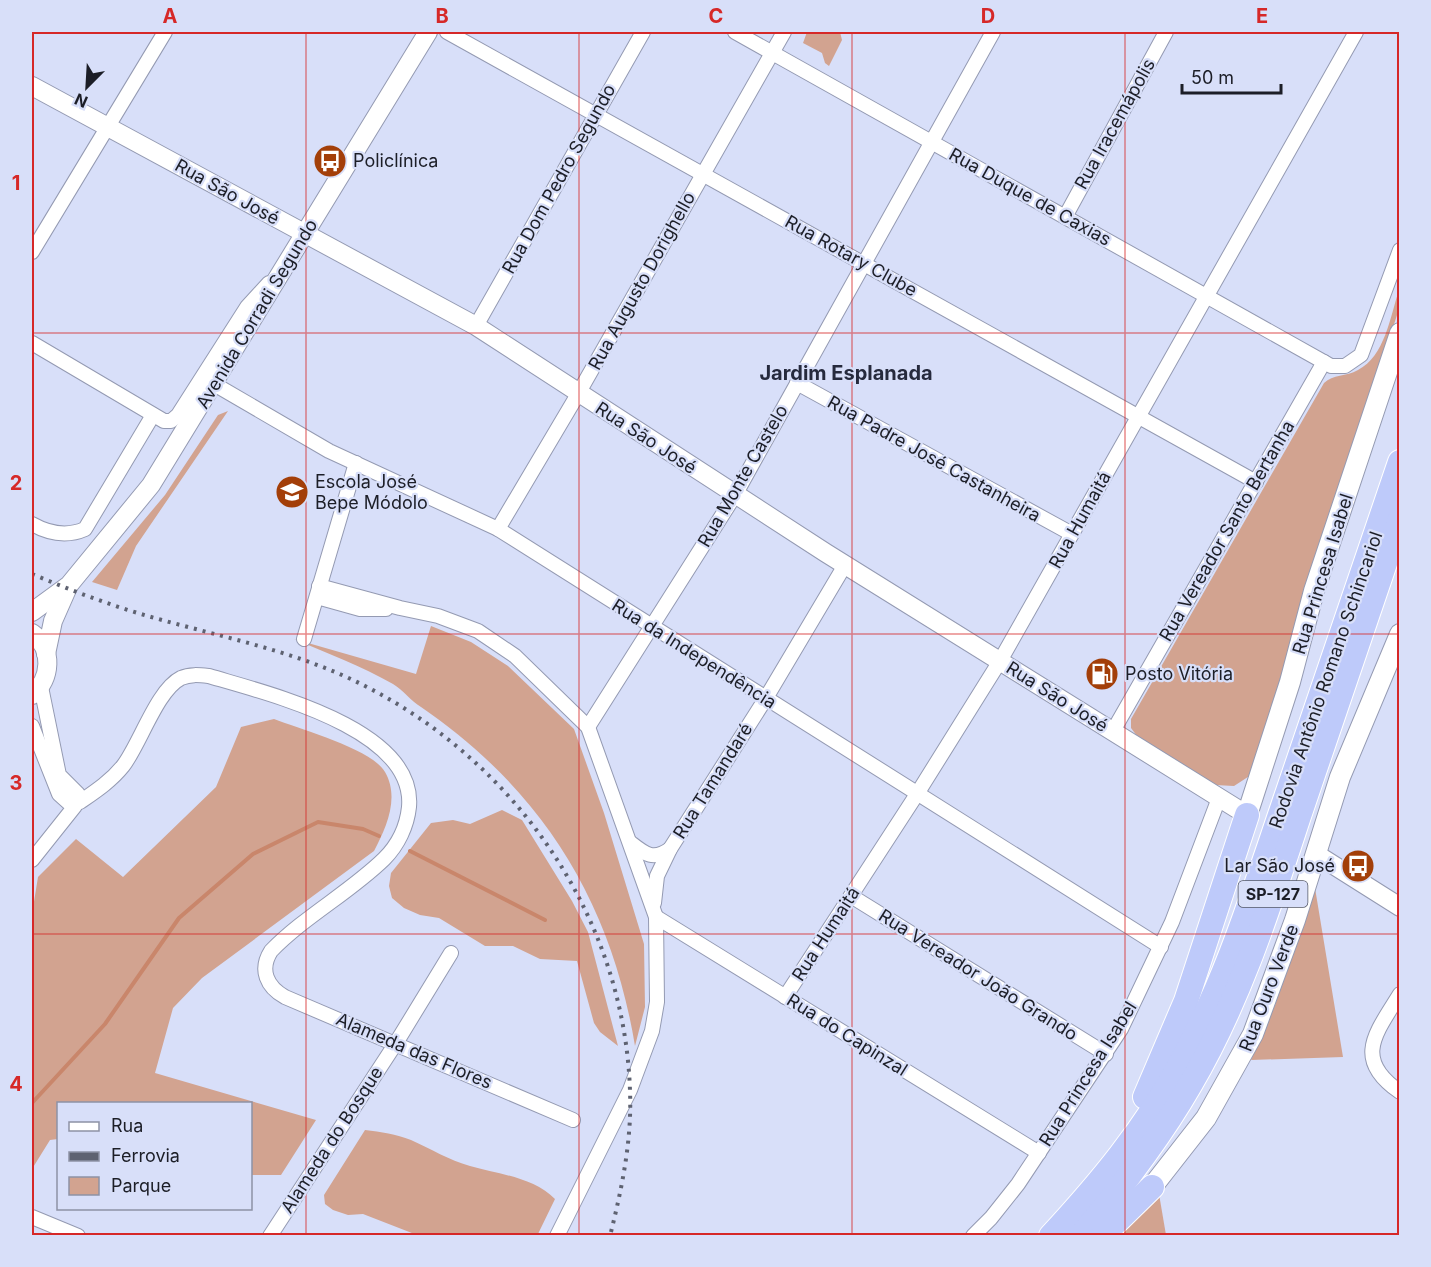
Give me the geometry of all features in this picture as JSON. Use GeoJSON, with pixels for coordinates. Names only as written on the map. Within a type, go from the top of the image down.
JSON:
{"type":"FeatureCollection","features":[{"type":"Feature","properties":{"kind":"highway","name":"Rodovia Antônio Romano Schincariol"},"geometry":{"type":"LineString","coordinates":[[1051,1236],[1101,1181],[1128,1146],[1179,1067],[1216,992],[1247,914],[1400,462]]}},
{"type":"Feature","properties":{"kind":"highway","name":"Rodovia Antônio Romano Schincariol"},"geometry":{"type":"LineString","coordinates":[[1081,1236],[1128,1178],[1169,1119],[1191,1084],[1227,1011],[1264,920],[1400,519]]}},
{"type":"Feature","properties":{"kind":"highway"},"geometry":{"type":"LineString","coordinates":[[1101,1181],[1145,1099],[1170,1045],[1247,814]]}},
{"type":"Feature","properties":{"kind":"highway"},"geometry":{"type":"LineString","coordinates":[[1102,1236],[1152,1187]]}},
{"type":"Feature","properties":{"kind":"main road","name":"Rua Princesa Isabel"},"geometry":{"type":"LineString","coordinates":[[1247,814],[1290,682],[1314,591],[1400,333]]}},
{"type":"Feature","properties":{"kind":"main road","name":"Rua Ouro Verde"},"geometry":{"type":"LineString","coordinates":[[1152,1187],[1206,1118],[1243,1056],[1267,1001],[1349,752],[1400,634]]}},
{"type":"Feature","properties":{"kind":"street"},"geometry":{"type":"LineString","coordinates":[[32,252],[165,32]]}},
{"type":"Feature","properties":{"kind":"street","name":"Avenida Corradi Segundo"},"geometry":{"type":"LineString","coordinates":[[32,612],[69,585],[151,485],[428,32]]}},
{"type":"Feature","properties":{"kind":"street","name":"Rua Rotary Clube"},"geometry":{"type":"LineString","coordinates":[[447,32],[1256,482]]}},
{"type":"Feature","properties":{"kind":"street","name":"Rua Dom Pedro Segundo"},"geometry":{"type":"LineString","coordinates":[[476,326],[643,32]]}},
{"type":"Feature","properties":{"kind":"street","name":"Rua Duque de Caxias"},"geometry":{"type":"LineString","coordinates":[[735,32],[1324,363]]}},
{"type":"Feature","properties":{"kind":"street","name":"Rua Augusto Dorighello"},"geometry":{"type":"LineString","coordinates":[[498,529],[579,394],[784,32]]}},
{"type":"Feature","properties":{"kind":"street","name":"Rua Monte Castelo"},"geometry":{"type":"LineString","coordinates":[[588,727],[735,495],[993,32]]}},
{"type":"Feature","properties":{"kind":"street","name":"Rua Iracemápolis"},"geometry":{"type":"LineString","coordinates":[[1065,217],[1166,32]]}},
{"type":"Feature","properties":{"kind":"street","name":"Rua Humaitá"},"geometry":{"type":"LineString","coordinates":[[785,997],[1000,661],[1356,32]]}},
{"type":"Feature","properties":{"kind":"street","name":"Rua São José"},"geometry":{"type":"LineString","coordinates":[[32,86],[476,326],[845,565],[1247,814]]}},
{"type":"Feature","properties":{"kind":"street"},"geometry":{"type":"LineString","coordinates":[[1324,363],[1331,366],[1345,366],[1361,355],[1400,250]]}},
{"type":"Feature","properties":{"kind":"street"},"geometry":{"type":"LineString","coordinates":[[32,343],[153,415],[164,421],[171,421],[178,415],[251,302],[284,269]]}},
{"type":"Feature","properties":{"kind":"street","name":"Rua Vereador Santo Bertanha"},"geometry":{"type":"LineString","coordinates":[[1113,731],[1324,363]]}},
{"type":"Feature","properties":{"kind":"street","name":"Rua Padre José Castanheira"},"geometry":{"type":"LineString","coordinates":[[797,383],[1072,534]]}},
{"type":"Feature","properties":{"kind":"street","name":"Rua da Independência"},"geometry":{"type":"LineString","coordinates":[[214,384],[329,451],[498,529],[1161,947]]}},
{"type":"Feature","properties":{"kind":"street"},"geometry":{"type":"LineString","coordinates":[[32,524],[41,529],[66,534],[85,529],[153,415]]}},
{"type":"Feature","properties":{"kind":"street"},"geometry":{"type":"LineString","coordinates":[[304,639],[356,463]]}},
{"type":"Feature","properties":{"kind":"street","name":"Rua Tamandaré"},"geometry":{"type":"LineString","coordinates":[[654,913],[657,876],[670,849],[766,698],[845,565]]}},
{"type":"Feature","properties":{"kind":"street","name":"Avenida Corradi Segundo"},"geometry":{"type":"LineString","coordinates":[[36,691],[48,665],[46,654],[53,621],[69,585]]}},
{"type":"Feature","properties":{"kind":"street"},"geometry":{"type":"LineString","coordinates":[[318,591],[360,609],[400,609],[438,616],[478,631],[515,656],[588,727],[654,913],[657,990],[655,1016],[648,1045],[630,1090],[557,1236]]}},
{"type":"Feature","properties":{"kind":"street"},"geometry":{"type":"LineString","coordinates":[[32,633],[42,644],[46,654]]}},
{"type":"Feature","properties":{"kind":"street","name":"Alameda das Flores"},"geometry":{"type":"LineString","coordinates":[[76,801],[112,779],[124,765],[168,689],[181,679],[195,675],[209,676],[292,701],[356,730],[375,742],[391,758],[405,779],[409,801],[408,818],[401,836],[385,858],[276,945],[266,958],[264,972],[278,993],[573,1120]]}},
{"type":"Feature","properties":{"kind":"street"},"geometry":{"type":"LineString","coordinates":[[36,691],[58,775],[76,801]]}},
{"type":"Feature","properties":{"kind":"street"},"geometry":{"type":"LineString","coordinates":[[32,726],[58,794],[76,801]]}},
{"type":"Feature","properties":{"kind":"street","name":"Rua Princesa Isabel"},"geometry":{"type":"LineString","coordinates":[[973,1236],[991,1218],[1039,1154],[1121,1029],[1161,947],[1219,798]]}},
{"type":"Feature","properties":{"kind":"street"},"geometry":{"type":"LineString","coordinates":[[32,860],[76,801]]}},
{"type":"Feature","properties":{"kind":"street"},"geometry":{"type":"LineString","coordinates":[[629,842],[652,857],[660,856],[670,849]]}},
{"type":"Feature","properties":{"kind":"street"},"geometry":{"type":"LineString","coordinates":[[1316,854],[1400,907]]}},
{"type":"Feature","properties":{"kind":"street","name":"Rua Vereador João Grando"},"geometry":{"type":"LineString","coordinates":[[851,896],[1106,1054]]}},
{"type":"Feature","properties":{"kind":"street","name":"Rua do Capinzal"},"geometry":{"type":"LineString","coordinates":[[654,913],[1039,1154]]}},
{"type":"Feature","properties":{"kind":"street","name":"Alameda do Bosque"},"geometry":{"type":"LineString","coordinates":[[270,1236],[396,1043],[451,953]]}},
{"type":"Feature","properties":{"kind":"street"},"geometry":{"type":"LineString","coordinates":[[1400,994],[1375,1034],[1371,1051],[1373,1066],[1386,1083],[1400,1092]]}},
{"type":"Feature","properties":{"kind":"street"},"geometry":{"type":"LineString","coordinates":[[32,1217],[78,1236]]}},
{"type":"Feature","properties":{"kind":"green space"},"geometry":{"type":"Polygon","coordinates":[[[807,32],[840,32],[842,40],[829,66],[825,63],[822,53],[803,43],[807,32]]]}},
{"type":"Feature","properties":{"kind":"green space"},"geometry":{"type":"Polygon","coordinates":[[[1399,290],[1399,309],[1307,589],[1289,661],[1251,775],[1234,786],[1215,785],[1137,736],[1131,728],[1131,719],[1324,383],[1331,378],[1358,370],[1375,355],[1385,335],[1399,290]]]}},
{"type":"Feature","properties":{"kind":"green space"},"geometry":{"type":"Polygon","coordinates":[[[228,411],[136,546],[117,590],[92,582],[165,495],[218,415],[228,411]]]}},
{"type":"Feature","properties":{"kind":"green space"},"geometry":{"type":"Polygon","coordinates":[[[431,626],[471,642],[508,666],[574,729],[604,813],[644,944],[645,1007],[635,1046],[624,993],[589,897],[564,853],[536,813],[502,775],[464,739],[417,705],[397,686],[294,639],[416,674],[431,626]]]}},
{"type":"Feature","properties":{"kind":"green space"},"geometry":{"type":"Polygon","coordinates":[[[274,719],[366,755],[385,772],[391,792],[390,813],[374,851],[202,978],[173,1008],[155,1073],[316,1120],[281,1175],[252,1175],[252,1102],[57,1102],[57,1139],[50,1140],[32,1169],[32,914],[38,877],[76,839],[123,877],[216,787],[241,727],[274,719]]]}},
{"type":"Feature","properties":{"kind":"green space"},"geometry":{"type":"Polygon","coordinates":[[[502,810],[522,820],[572,901],[588,932],[618,1046],[600,1032],[594,1023],[577,961],[540,959],[513,946],[485,946],[439,918],[420,915],[404,908],[392,898],[389,886],[391,873],[431,823],[453,820],[470,824],[502,810]]]}},
{"type":"Feature","properties":{"kind":"green space"},"geometry":{"type":"Polygon","coordinates":[[[1315,888],[1343,1057],[1251,1060],[1275,1005],[1315,888]]]}},
{"type":"Feature","properties":{"kind":"green space"},"geometry":{"type":"Polygon","coordinates":[[[365,1130],[405,1138],[462,1164],[515,1177],[536,1186],[555,1199],[537,1236],[417,1235],[363,1214],[348,1215],[333,1210],[325,1204],[324,1195],[365,1130]]]}},
{"type":"Feature","properties":{"kind":"green space"},"geometry":{"type":"Polygon","coordinates":[[[1159,1194],[1166,1235],[1111,1235],[1159,1194]]]}},
{"type":"Feature","properties":{"kind":"waterway"},"geometry":{"type":"LineString","coordinates":[[32,1103],[105,1024],[179,918],[253,854],[318,822],[363,829],[379,836]]}},
{"type":"Feature","properties":{"kind":"waterway"},"geometry":{"type":"LineString","coordinates":[[410,851],[545,920]]}},
{"type":"Feature","properties":{"kind":"railway"},"geometry":{"type":"LineString","coordinates":[[32,574],[127,610],[263,647],[335,672],[395,703],[451,741],[500,787],[543,839],[578,896],[605,957],[622,1023],[630,1091],[628,1146],[610,1236]]}},
{"type":"Feature","properties":{"kind":"place","name":"Policlínica"},"geometry":{"type":"Point","coordinates":[330,161]}},
{"type":"Feature","properties":{"kind":"place","name":"Escola José Bepe Módolo"},"geometry":{"type":"Point","coordinates":[292,492]}},
{"type":"Feature","properties":{"kind":"place","name":"Posto Vitória"},"geometry":{"type":"Point","coordinates":[1102,674]}},
{"type":"Feature","properties":{"kind":"place","name":"Lar São José"},"geometry":{"type":"Point","coordinates":[1358,866]}},
{"type":"Feature","properties":{"kind":"district","name":"Jardim Esplanada"},"geometry":{"type":"Point","coordinates":[846,373]}}]}
